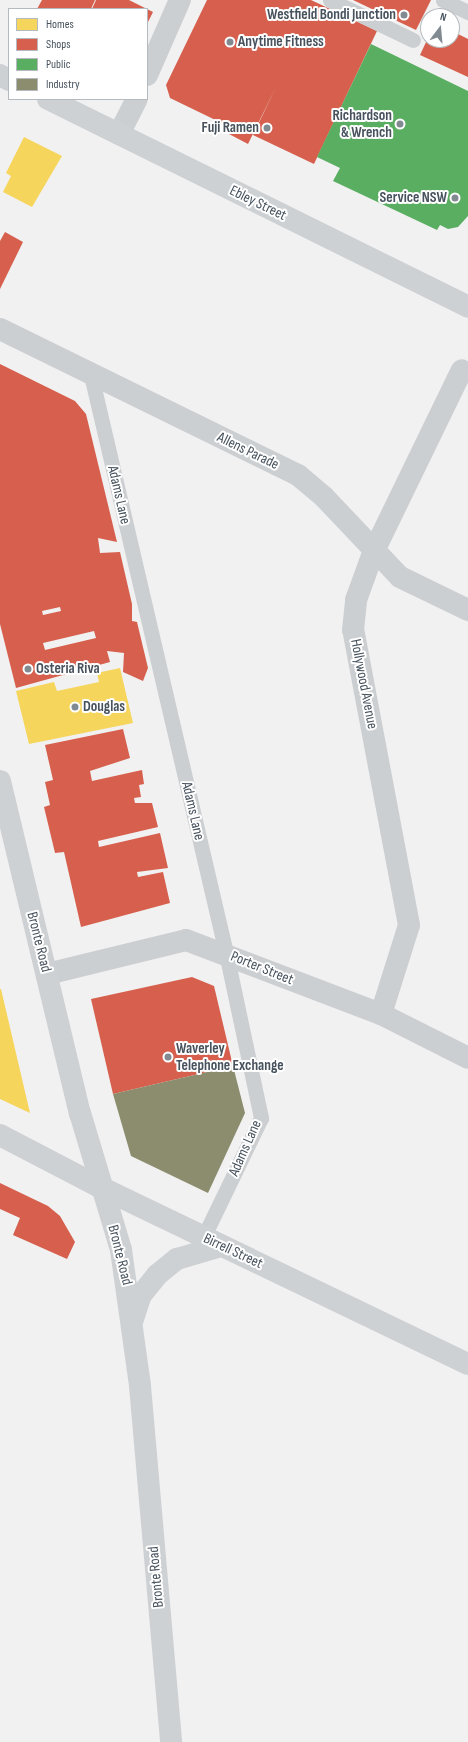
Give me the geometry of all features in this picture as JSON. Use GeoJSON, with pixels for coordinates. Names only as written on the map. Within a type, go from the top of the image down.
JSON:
{"type":"FeatureCollection","features":[{"type":"Feature","properties":{"kind":"main road","name":"Ebley Street"},"geometry":{"type":"LineString","coordinates":[[50,100],[468,307]]}},
{"type":"Feature","properties":{"kind":"main road","name":"Bronte Road"},"geometry":{"type":"LineString","coordinates":[[0,781],[100,1187],[121,1250],[132,1324],[171,1742]]}},
{"type":"Feature","properties":{"kind":"main road","name":"Birrell Street"},"geometry":{"type":"LineString","coordinates":[[0,1135],[100,1187],[212,1242],[468,1364]]}},
{"type":"Feature","properties":{"kind":"main road"},"geometry":{"type":"LineString","coordinates":[[132,1324],[141,1295],[157,1274],[176,1259],[212,1242]]}},
{"type":"Feature","properties":{"kind":"street"},"geometry":{"type":"LineString","coordinates":[[148,73],[180,0]]}},
{"type":"Feature","properties":{"kind":"street"},"geometry":{"type":"LineString","coordinates":[[119,134],[136,100]]}},
{"type":"Feature","properties":{"kind":"street","name":"Allens Parade"},"geometry":{"type":"LineString","coordinates":[[0,329],[91,375],[298,475],[324,497],[373,553],[400,577],[468,610]]}},
{"type":"Feature","properties":{"kind":"street","name":"Hollywood Avenue"},"geometry":{"type":"LineString","coordinates":[[380,1014],[410,926],[353,630],[356,600],[373,553],[462,370]]}},
{"type":"Feature","properties":{"kind":"street","name":"Porter Street"},"geometry":{"type":"LineString","coordinates":[[47,974],[186,940],[226,953],[380,1014],[468,1058]]}},
{"type":"Feature","properties":{"kind":"lane"},"geometry":{"type":"LineString","coordinates":[[330,0],[413,40]]}},
{"type":"Feature","properties":{"kind":"lane"},"geometry":{"type":"LineString","coordinates":[[443,0],[468,12]]}},
{"type":"Feature","properties":{"kind":"lane","name":"Adams Lane"},"geometry":{"type":"LineString","coordinates":[[91,375],[226,953],[261,1118],[212,1242]]}},
{"type":"Feature","properties":{"kind":"building: Homes"},"geometry":{"type":"Polygon","coordinates":[[[24,137],[62,156],[32,207],[3,192],[11,176],[6,173],[24,137]]]}},
{"type":"Feature","properties":{"kind":"building: Homes","name":"Douglas"},"geometry":{"type":"Polygon","coordinates":[[[120,668],[133,723],[29,744],[16,691],[54,682],[57,691],[99,682],[97,673],[120,668]]]}},
{"type":"Feature","properties":{"kind":"building: Homes"},"geometry":{"type":"Polygon","coordinates":[[[1,989],[30,1113],[0,1099],[1,989]]]}},
{"type":"Feature","properties":{"kind":"building: Shops"},"geometry":{"type":"Polygon","coordinates":[[[42,0],[95,0],[91,8],[38,8],[42,0]]]}},
{"type":"Feature","properties":{"kind":"building: Shops"},"geometry":{"type":"Polygon","coordinates":[[[96,0],[129,0],[145,8],[92,8],[96,0]]]}},
{"type":"Feature","properties":{"kind":"building: Shops"},"geometry":{"type":"Polygon","coordinates":[[[207,0],[311,0],[377,31],[314,164],[253,135],[276,87],[248,144],[229,134],[232,128],[170,98],[166,85],[207,0]]]}},
{"type":"Feature","properties":{"kind":"building: Shops","name":"Westfield Bondi Junction"},"geometry":{"type":"Polygon","coordinates":[[[353,0],[431,0],[427,8],[420,8],[420,22],[416,30],[353,0]]]}},
{"type":"Feature","properties":{"kind":"building: Shops"},"geometry":{"type":"Polygon","coordinates":[[[148,10],[153,12],[148,22],[148,10]]]}},
{"type":"Feature","properties":{"kind":"building: Shops"},"geometry":{"type":"Polygon","coordinates":[[[460,35],[468,39],[468,77],[420,55],[423,48],[460,48],[460,35]]]}},
{"type":"Feature","properties":{"kind":"building: Shops"},"geometry":{"type":"Polygon","coordinates":[[[5,232],[23,242],[0,289],[0,241],[5,232]]]}},
{"type":"Feature","properties":{"kind":"building: Shops"},"geometry":{"type":"Polygon","coordinates":[[[0,364],[75,401],[86,414],[117,542],[98,538],[100,553],[120,552],[132,604],[132,621],[137,622],[148,668],[143,681],[123,672],[124,653],[107,651],[110,662],[16,688],[0,624],[0,364]],[[60,607],[42,611],[43,615],[61,611],[60,607]],[[94,631],[43,643],[45,650],[96,638],[94,631]]]}},
{"type":"Feature","properties":{"kind":"building: Shops"},"geometry":{"type":"Polygon","coordinates":[[[123,729],[130,758],[90,771],[92,781],[142,770],[144,784],[139,785],[141,797],[134,798],[135,803],[152,803],[158,827],[98,841],[99,847],[160,833],[168,868],[137,872],[138,877],[163,872],[170,903],[81,927],[64,852],[55,853],[44,807],[50,805],[45,782],[53,780],[45,745],[123,729]]]}},
{"type":"Feature","properties":{"kind":"building: Shops"},"geometry":{"type":"Polygon","coordinates":[[[192,977],[214,986],[233,1066],[113,1094],[91,999],[192,977]]]}},
{"type":"Feature","properties":{"kind":"building: Shops"},"geometry":{"type":"Polygon","coordinates":[[[0,1183],[48,1206],[60,1216],[75,1242],[67,1259],[13,1235],[20,1218],[0,1209],[0,1183]]]}},
{"type":"Feature","properties":{"kind":"building: Public","name":"Richardson & Wrench"},"geometry":{"type":"Polygon","coordinates":[[[371,44],[468,91],[468,216],[458,227],[448,229],[440,225],[437,230],[333,181],[340,168],[317,157],[371,44]]]}},
{"type":"Feature","properties":{"kind":"building: Industry"},"geometry":{"type":"Polygon","coordinates":[[[233,1066],[245,1113],[208,1193],[131,1156],[113,1094],[233,1066]]]}},
{"type":"Feature","properties":{"kind":"place","name":"Westfield Bondi Junction"},"geometry":{"type":"Point","coordinates":[404,15]}},
{"type":"Feature","properties":{"kind":"place","name":"Anytime Fitness"},"geometry":{"type":"Point","coordinates":[230,42]}},
{"type":"Feature","properties":{"kind":"place","name":"Richardson & Wrench"},"geometry":{"type":"Point","coordinates":[400,124]}},
{"type":"Feature","properties":{"kind":"place","name":"Fuji Ramen"},"geometry":{"type":"Point","coordinates":[267,128]}},
{"type":"Feature","properties":{"kind":"place","name":"Service NSW"},"geometry":{"type":"Point","coordinates":[455,198]}},
{"type":"Feature","properties":{"kind":"place","name":"Osteria Riva"},"geometry":{"type":"Point","coordinates":[28,669]}},
{"type":"Feature","properties":{"kind":"place","name":"Douglas"},"geometry":{"type":"Point","coordinates":[75,707]}},
{"type":"Feature","properties":{"kind":"place","name":"Waverley Telephone Exchange"},"geometry":{"type":"Point","coordinates":[168,1057]}}]}
